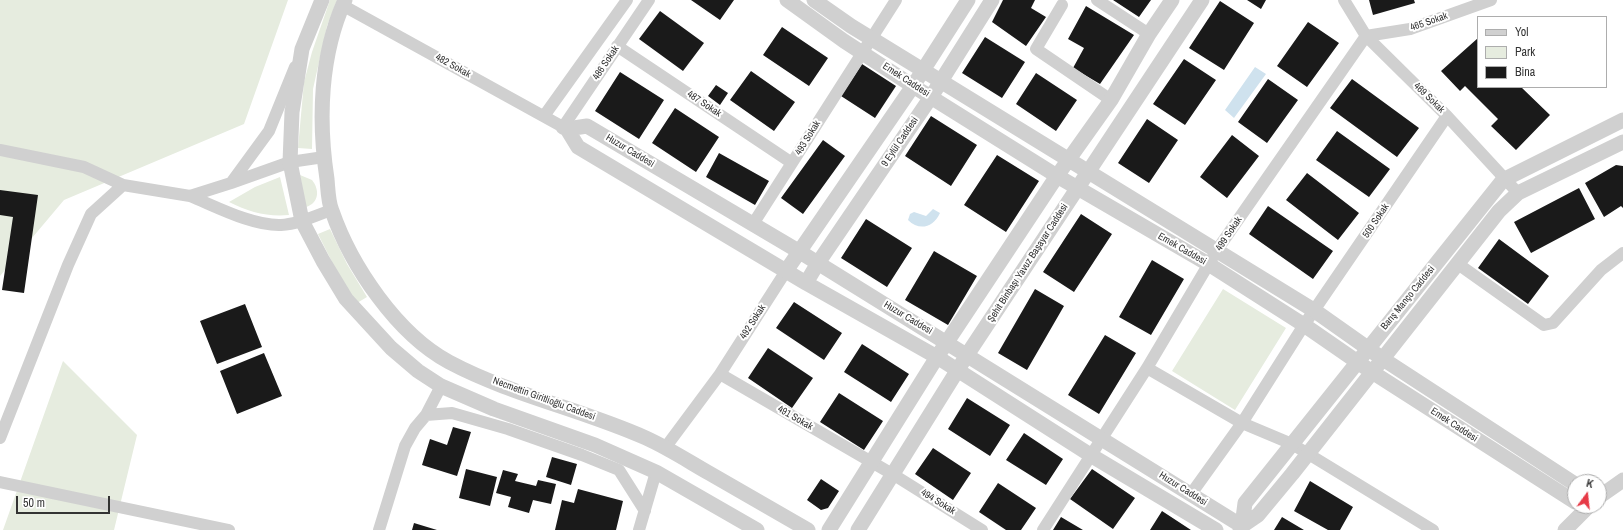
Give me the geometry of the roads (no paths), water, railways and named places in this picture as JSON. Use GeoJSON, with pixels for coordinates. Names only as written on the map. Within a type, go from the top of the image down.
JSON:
{"type":"FeatureCollection","features":[{"type":"Feature","properties":{"kind":"street"},"geometry":{"type":"LineString","coordinates":[[231,183],[269,131],[322,0]]}},
{"type":"Feature","properties":{"kind":"street","name":"486 Sokak"},"geometry":{"type":"LineString","coordinates":[[544,116],[627,0]]}},
{"type":"Feature","properties":{"kind":"street","name":"486 Sokak"},"geometry":{"type":"LineString","coordinates":[[565,128],[617,46],[650,0]]}},
{"type":"Feature","properties":{"kind":"street","name":"Emek Caddesi"},"geometry":{"type":"LineString","coordinates":[[787,0],[832,33],[862,51],[913,86],[1057,176],[1210,265],[1304,325],[1372,372],[1567,496]]}},
{"type":"Feature","properties":{"kind":"street","name":"Emek Caddesi"},"geometry":{"type":"LineString","coordinates":[[814,0],[828,11],[871,38],[1315,311],[1383,359],[1567,479]]}},
{"type":"Feature","properties":{"kind":"street","name":"493 Sokak"},"geometry":{"type":"LineString","coordinates":[[753,224],[862,51],[896,0]]}},
{"type":"Feature","properties":{"kind":"street","name":"9 Eylül Caddesi"},"geometry":{"type":"LineString","coordinates":[[786,271],[924,70],[968,0]]}},
{"type":"Feature","properties":{"kind":"street","name":"9 Eylül Caddesi"},"geometry":{"type":"LineString","coordinates":[[806,283],[818,263],[942,81],[992,0]]}},
{"type":"Feature","properties":{"kind":"street"},"geometry":{"type":"LineString","coordinates":[[1097,0],[1149,34]]}},
{"type":"Feature","properties":{"kind":"street"},"geometry":{"type":"LineString","coordinates":[[829,530],[937,357],[948,343],[1057,176],[1111,100],[1149,34],[1172,0]]}},
{"type":"Feature","properties":{"kind":"street","name":"Şehit Binbaşı Yavuz Başayar Caddesi"},"geometry":{"type":"LineString","coordinates":[[858,530],[959,371],[967,355],[1202,0]]}},
{"type":"Feature","properties":{"kind":"street","name":"469 Sokak"},"geometry":{"type":"LineString","coordinates":[[1344,0],[1366,36],[1447,116],[1518,194]]}},
{"type":"Feature","properties":{"kind":"street","name":"465 Sokak"},"geometry":{"type":"LineString","coordinates":[[1366,36],[1410,29],[1491,0]]}},
{"type":"Feature","properties":{"kind":"street","name":"482 Sokak"},"geometry":{"type":"LineString","coordinates":[[344,3],[565,128]]}},
{"type":"Feature","properties":{"kind":"street","name":"Necmettin Giritlioğlu Caddesi"},"geometry":{"type":"LineString","coordinates":[[344,3],[331,40],[322,106],[324,156],[331,210],[353,256],[372,289],[405,329],[448,361],[505,387],[614,424],[666,448],[808,530]]}},
{"type":"Feature","properties":{"kind":"street"},"geometry":{"type":"LineString","coordinates":[[1062,5],[1036,49],[1111,100]]}},
{"type":"Feature","properties":{"kind":"street","name":"499 Sokak"},"geometry":{"type":"LineString","coordinates":[[1043,530],[1103,439],[1210,265],[1217,250],[1366,36]]}},
{"type":"Feature","properties":{"kind":"street","name":"487 Sokak"},"geometry":{"type":"LineString","coordinates":[[617,46],[792,163]]}},
{"type":"Feature","properties":{"kind":"street"},"geometry":{"type":"LineString","coordinates":[[302,50],[292,112],[290,162],[302,221],[346,300],[391,348],[418,371],[441,386],[494,409],[595,445],[656,472],[757,530]]}},
{"type":"Feature","properties":{"kind":"street","name":"500 Sokak"},"geometry":{"type":"LineString","coordinates":[[1191,494],[1242,423],[1304,325],[1447,116]]}},
{"type":"Feature","properties":{"kind":"street","name":"Barış Manço Caddesi"},"geometry":{"type":"LineString","coordinates":[[1241,528],[1245,503],[1367,348],[1504,180],[1623,120]]}},
{"type":"Feature","properties":{"kind":"street","name":"Huzur Caddesi"},"geometry":{"type":"LineString","coordinates":[[565,128],[587,126],[753,224],[1103,439],[1191,494],[1241,528]]}},
{"type":"Feature","properties":{"kind":"street","name":"Huzur Caddesi"},"geometry":{"type":"LineString","coordinates":[[565,128],[578,146],[806,283],[937,357],[1092,456],[1216,530]]}},
{"type":"Feature","properties":{"kind":"street","name":"Barış Manço Caddesi"},"geometry":{"type":"LineString","coordinates":[[1241,528],[1258,515],[1308,454],[1499,211],[1518,194],[1623,142]]}},
{"type":"Feature","properties":{"kind":"street"},"geometry":{"type":"LineString","coordinates":[[0,150],[84,167],[123,185],[190,196],[233,214],[260,222],[280,225],[302,221],[331,210]]}},
{"type":"Feature","properties":{"kind":"street"},"geometry":{"type":"LineString","coordinates":[[190,196],[290,162],[324,156]]}},
{"type":"Feature","properties":{"kind":"street"},"geometry":{"type":"LineString","coordinates":[[1,433],[68,265],[91,214],[123,185]]}},
{"type":"Feature","properties":{"kind":"street"},"geometry":{"type":"LineString","coordinates":[[1458,264],[1544,325],[1553,323],[1601,270],[1623,253]]}},
{"type":"Feature","properties":{"kind":"street","name":"492 Sokak"},"geometry":{"type":"LineString","coordinates":[[666,448],[720,374],[786,271]]}},
{"type":"Feature","properties":{"kind":"street"},"geometry":{"type":"LineString","coordinates":[[1147,368],[1242,423],[1292,444],[1433,530]]}},
{"type":"Feature","properties":{"kind":"street","name":"491 Sokak"},"geometry":{"type":"LineString","coordinates":[[720,374],[894,475]]}},
{"type":"Feature","properties":{"kind":"street"},"geometry":{"type":"LineString","coordinates":[[379,530],[405,446],[415,428],[426,415],[441,386]]}},
{"type":"Feature","properties":{"kind":"street"},"geometry":{"type":"LineString","coordinates":[[426,415],[452,413],[516,432],[582,455],[619,470],[645,510]]}},
{"type":"Feature","properties":{"kind":"street"},"geometry":{"type":"LineString","coordinates":[[639,530],[656,472]]}},
{"type":"Feature","properties":{"kind":"street","name":"494 Sokak"},"geometry":{"type":"LineString","coordinates":[[894,475],[982,530]]}},
{"type":"Feature","properties":{"kind":"street"},"geometry":{"type":"LineString","coordinates":[[1607,491],[1623,480]]}},
{"type":"Feature","properties":{"kind":"street"},"geometry":{"type":"LineString","coordinates":[[0,482],[229,530]]}},
{"type":"Feature","properties":{"kind":"street"},"geometry":{"type":"LineString","coordinates":[[1565,530],[1577,514]]}},
{"type":"Feature","properties":{"kind":"water"},"geometry":{"type":"Polygon","coordinates":[[[1255,67],[1266,74],[1234,118],[1225,110],[1255,67]]]}},
{"type":"Feature","properties":{"kind":"water"},"geometry":{"type":"Polygon","coordinates":[[[933,209],[940,213],[930,225],[921,227],[908,220],[910,214],[914,212],[926,216],[933,209]]]}}]}
